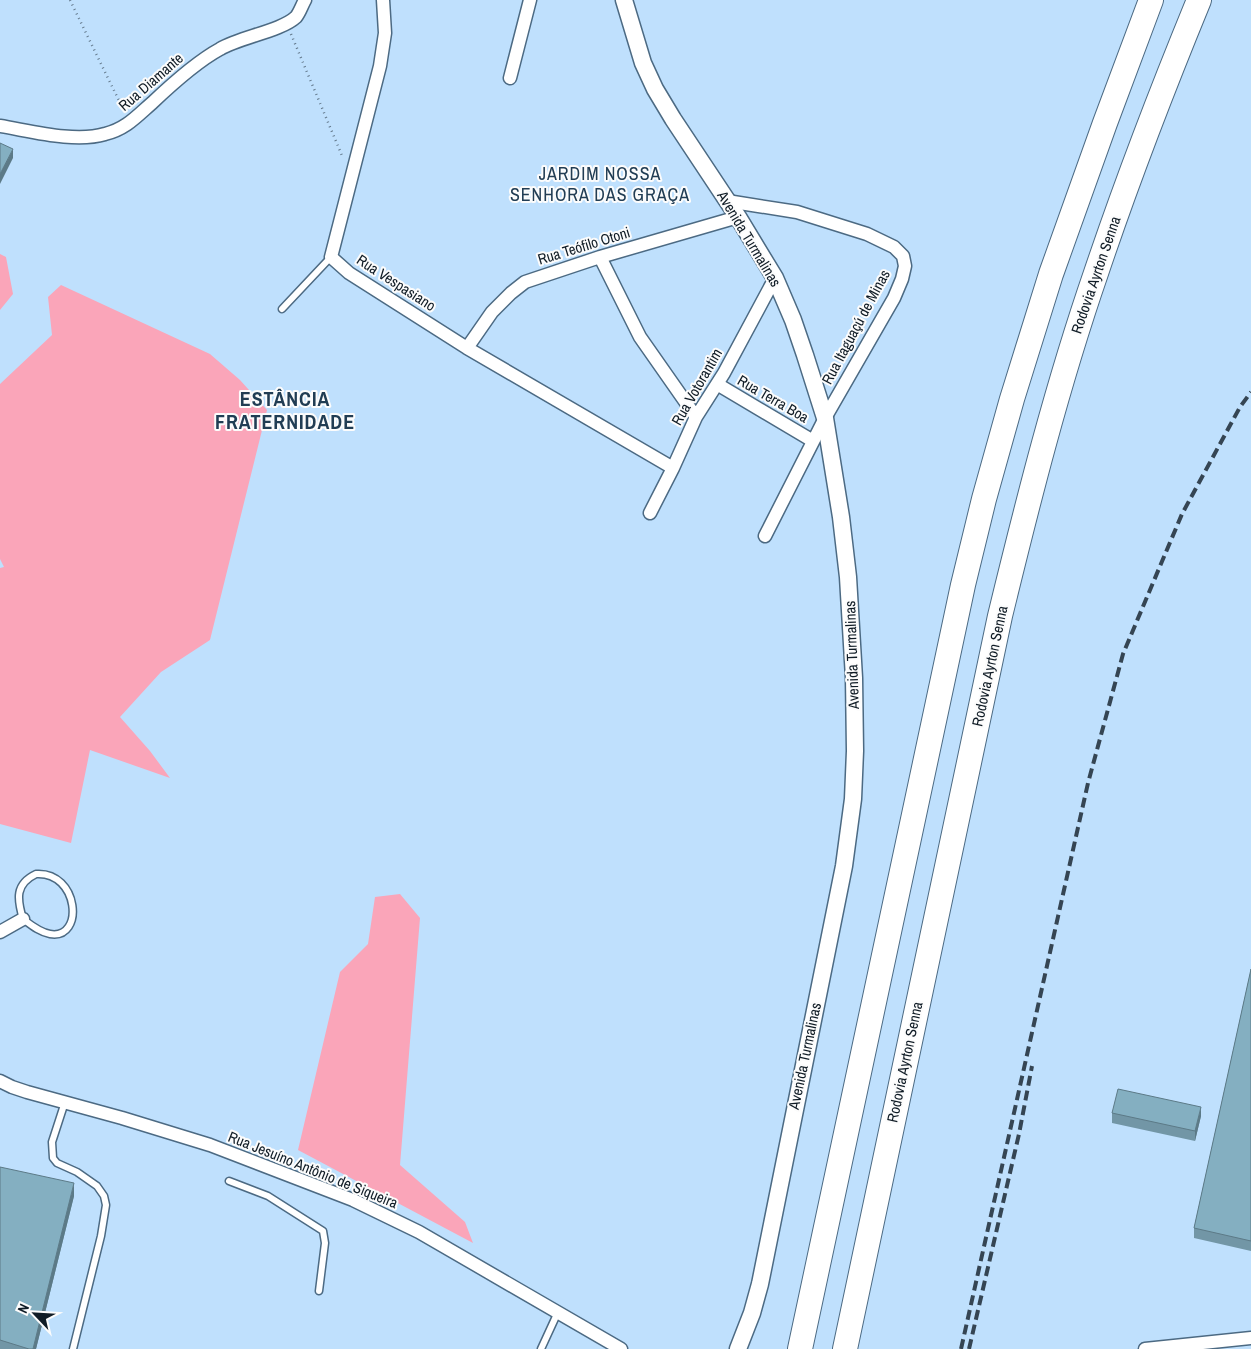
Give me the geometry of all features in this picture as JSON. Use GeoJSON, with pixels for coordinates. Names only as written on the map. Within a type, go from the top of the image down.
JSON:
{"type":"FeatureCollection","features":[{"type":"Feature","properties":{"kind":"highway"},"geometry":{"type":"LineString","coordinates":[[800,1349],[963,585],[984,498],[1012,399],[1051,274],[1118,86],[1152,0]]}},
{"type":"Feature","properties":{"kind":"highway","name":"Rodovia Ayrton Senna"},"geometry":{"type":"LineString","coordinates":[[845,1349],[1000,616],[1025,514],[1054,410],[1096,273],[1135,163],[1199,0]]}},
{"type":"Feature","properties":{"kind":"street"},"geometry":{"type":"LineString","coordinates":[[287,24],[297,15],[305,0]]}},
{"type":"Feature","properties":{"kind":"street"},"geometry":{"type":"LineString","coordinates":[[331,257],[380,66],[384,33],[383,0]]}},
{"type":"Feature","properties":{"kind":"street"},"geometry":{"type":"LineString","coordinates":[[510,78],[530,0]]}},
{"type":"Feature","properties":{"kind":"street","name":"Avenida Turmalinas"},"geometry":{"type":"LineString","coordinates":[[624,0],[642,63],[655,89],[672,119],[738,217],[775,278],[806,355],[824,418],[841,517],[848,577],[854,686],[855,751],[853,799],[839,893],[760,1284],[752,1313],[738,1349]]}},
{"type":"Feature","properties":{"kind":"street","name":"Rua Diamante"},"geometry":{"type":"LineString","coordinates":[[0,126],[83,137],[105,134],[130,124],[152,102],[203,60],[221,48],[287,24]]}},
{"type":"Feature","properties":{"kind":"street","name":"Rua Itaguaçú de Minas"},"geometry":{"type":"LineString","coordinates":[[727,201],[806,215],[882,241],[894,247],[903,256],[904,272],[894,298],[824,418]]}},
{"type":"Feature","properties":{"kind":"street","name":"Rua Teófilo Otoni"},"geometry":{"type":"LineString","coordinates":[[467,348],[492,312],[525,282],[600,256],[738,217]]}},
{"type":"Feature","properties":{"kind":"street"},"geometry":{"type":"LineString","coordinates":[[600,256],[640,336],[696,417]]}},
{"type":"Feature","properties":{"kind":"street","name":"Rua Vespasiano"},"geometry":{"type":"LineString","coordinates":[[331,257],[349,273],[467,348],[673,468]]}},
{"type":"Feature","properties":{"kind":"street","name":"Rua Votorantim"},"geometry":{"type":"LineString","coordinates":[[650,513],[696,417],[724,373],[775,278]]}},
{"type":"Feature","properties":{"kind":"street","name":"Rua Terra Boa"},"geometry":{"type":"LineString","coordinates":[[717,384],[813,441]]}},
{"type":"Feature","properties":{"kind":"street"},"geometry":{"type":"LineString","coordinates":[[765,536],[824,418]]}},
{"type":"Feature","properties":{"kind":"street"},"geometry":{"type":"LineString","coordinates":[[0,932],[22,919]]}},
{"type":"Feature","properties":{"kind":"street","name":"Rua Jesuíno Antônio de Siqueira"},"geometry":{"type":"LineString","coordinates":[[0,1080],[12,1087],[219,1148],[354,1200],[419,1232],[621,1349]]}},
{"type":"Feature","properties":{"kind":"street"},"geometry":{"type":"LineString","coordinates":[[1145,1349],[1251,1338]]}},
{"type":"Feature","properties":{"kind":"lane"},"geometry":{"type":"LineString","coordinates":[[282,309],[331,257]]}},
{"type":"Feature","properties":{"kind":"lane"},"geometry":{"type":"LineString","coordinates":[[36,874],[53,877],[62,883],[72,898],[74,912],[67,928],[60,933],[51,934],[41,931],[22,919],[19,894],[22,884],[36,874]]}},
{"type":"Feature","properties":{"kind":"lane"},"geometry":{"type":"LineString","coordinates":[[65,1102],[52,1142],[53,1158],[58,1163],[77,1172],[97,1186],[104,1196],[106,1205],[101,1236],[73,1349]]}},
{"type":"Feature","properties":{"kind":"lane"},"geometry":{"type":"LineString","coordinates":[[229,1180],[268,1196],[323,1231],[325,1244],[319,1291]]}},
{"type":"Feature","properties":{"kind":"lane"},"geometry":{"type":"LineString","coordinates":[[541,1349],[558,1312]]}},
{"type":"Feature","properties":{"kind":"path"},"geometry":{"type":"LineString","coordinates":[[70,0],[130,124]]}},
{"type":"Feature","properties":{"kind":"path"},"geometry":{"type":"LineString","coordinates":[[287,24],[351,178]]}},
{"type":"Feature","properties":{"kind":"shaded area"},"geometry":{"type":"Polygon","coordinates":[[[0,254],[6,257],[13,294],[0,310],[0,254]]]}},
{"type":"Feature","properties":{"kind":"shaded area"},"geometry":{"type":"Polygon","coordinates":[[[61,285],[210,354],[240,380],[267,410],[210,640],[161,672],[120,717],[150,751],[170,778],[90,750],[71,843],[0,824],[0,568],[4,567],[0,559],[0,384],[52,335],[48,297],[61,285]]]}},
{"type":"Feature","properties":{"kind":"shaded area"},"geometry":{"type":"Polygon","coordinates":[[[400,894],[420,918],[400,1165],[465,1222],[473,1243],[298,1150],[340,972],[368,944],[375,897],[400,894]]]}},
{"type":"Feature","properties":{"kind":"building"},"geometry":{"type":"Polygon","coordinates":[[[0,143],[13,149],[0,174],[0,143]]]}},
{"type":"Feature","properties":{"kind":"building"},"geometry":{"type":"Polygon","coordinates":[[[1251,969],[1251,1241],[1194,1228],[1251,969]]]}},
{"type":"Feature","properties":{"kind":"building"},"geometry":{"type":"Polygon","coordinates":[[[1118,1089],[1201,1107],[1195,1131],[1112,1113],[1118,1089]]]}},
{"type":"Feature","properties":{"kind":"building"},"geometry":{"type":"Polygon","coordinates":[[[0,1167],[74,1183],[33,1349],[0,1340],[0,1167]]]}},
{"type":"Feature","properties":{"kind":"railway"},"geometry":{"type":"LineString","coordinates":[[961,1349],[1088,783],[1123,654],[1182,514],[1240,407],[1251,392]]}},
{"type":"Feature","properties":{"kind":"railway"},"geometry":{"type":"LineString","coordinates":[[969,1349],[1019,1134],[1032,1066]]}},
{"type":"Feature","properties":{"kind":"district","name":"JARDIM NOSSA SENHORA DAS GRAÇA"},"geometry":{"type":"Point","coordinates":[600,184]}},
{"type":"Feature","properties":{"kind":"district","name":"ESTÂNCIA FRATERNIDADE"},"geometry":{"type":"Point","coordinates":[285,410]}}]}
